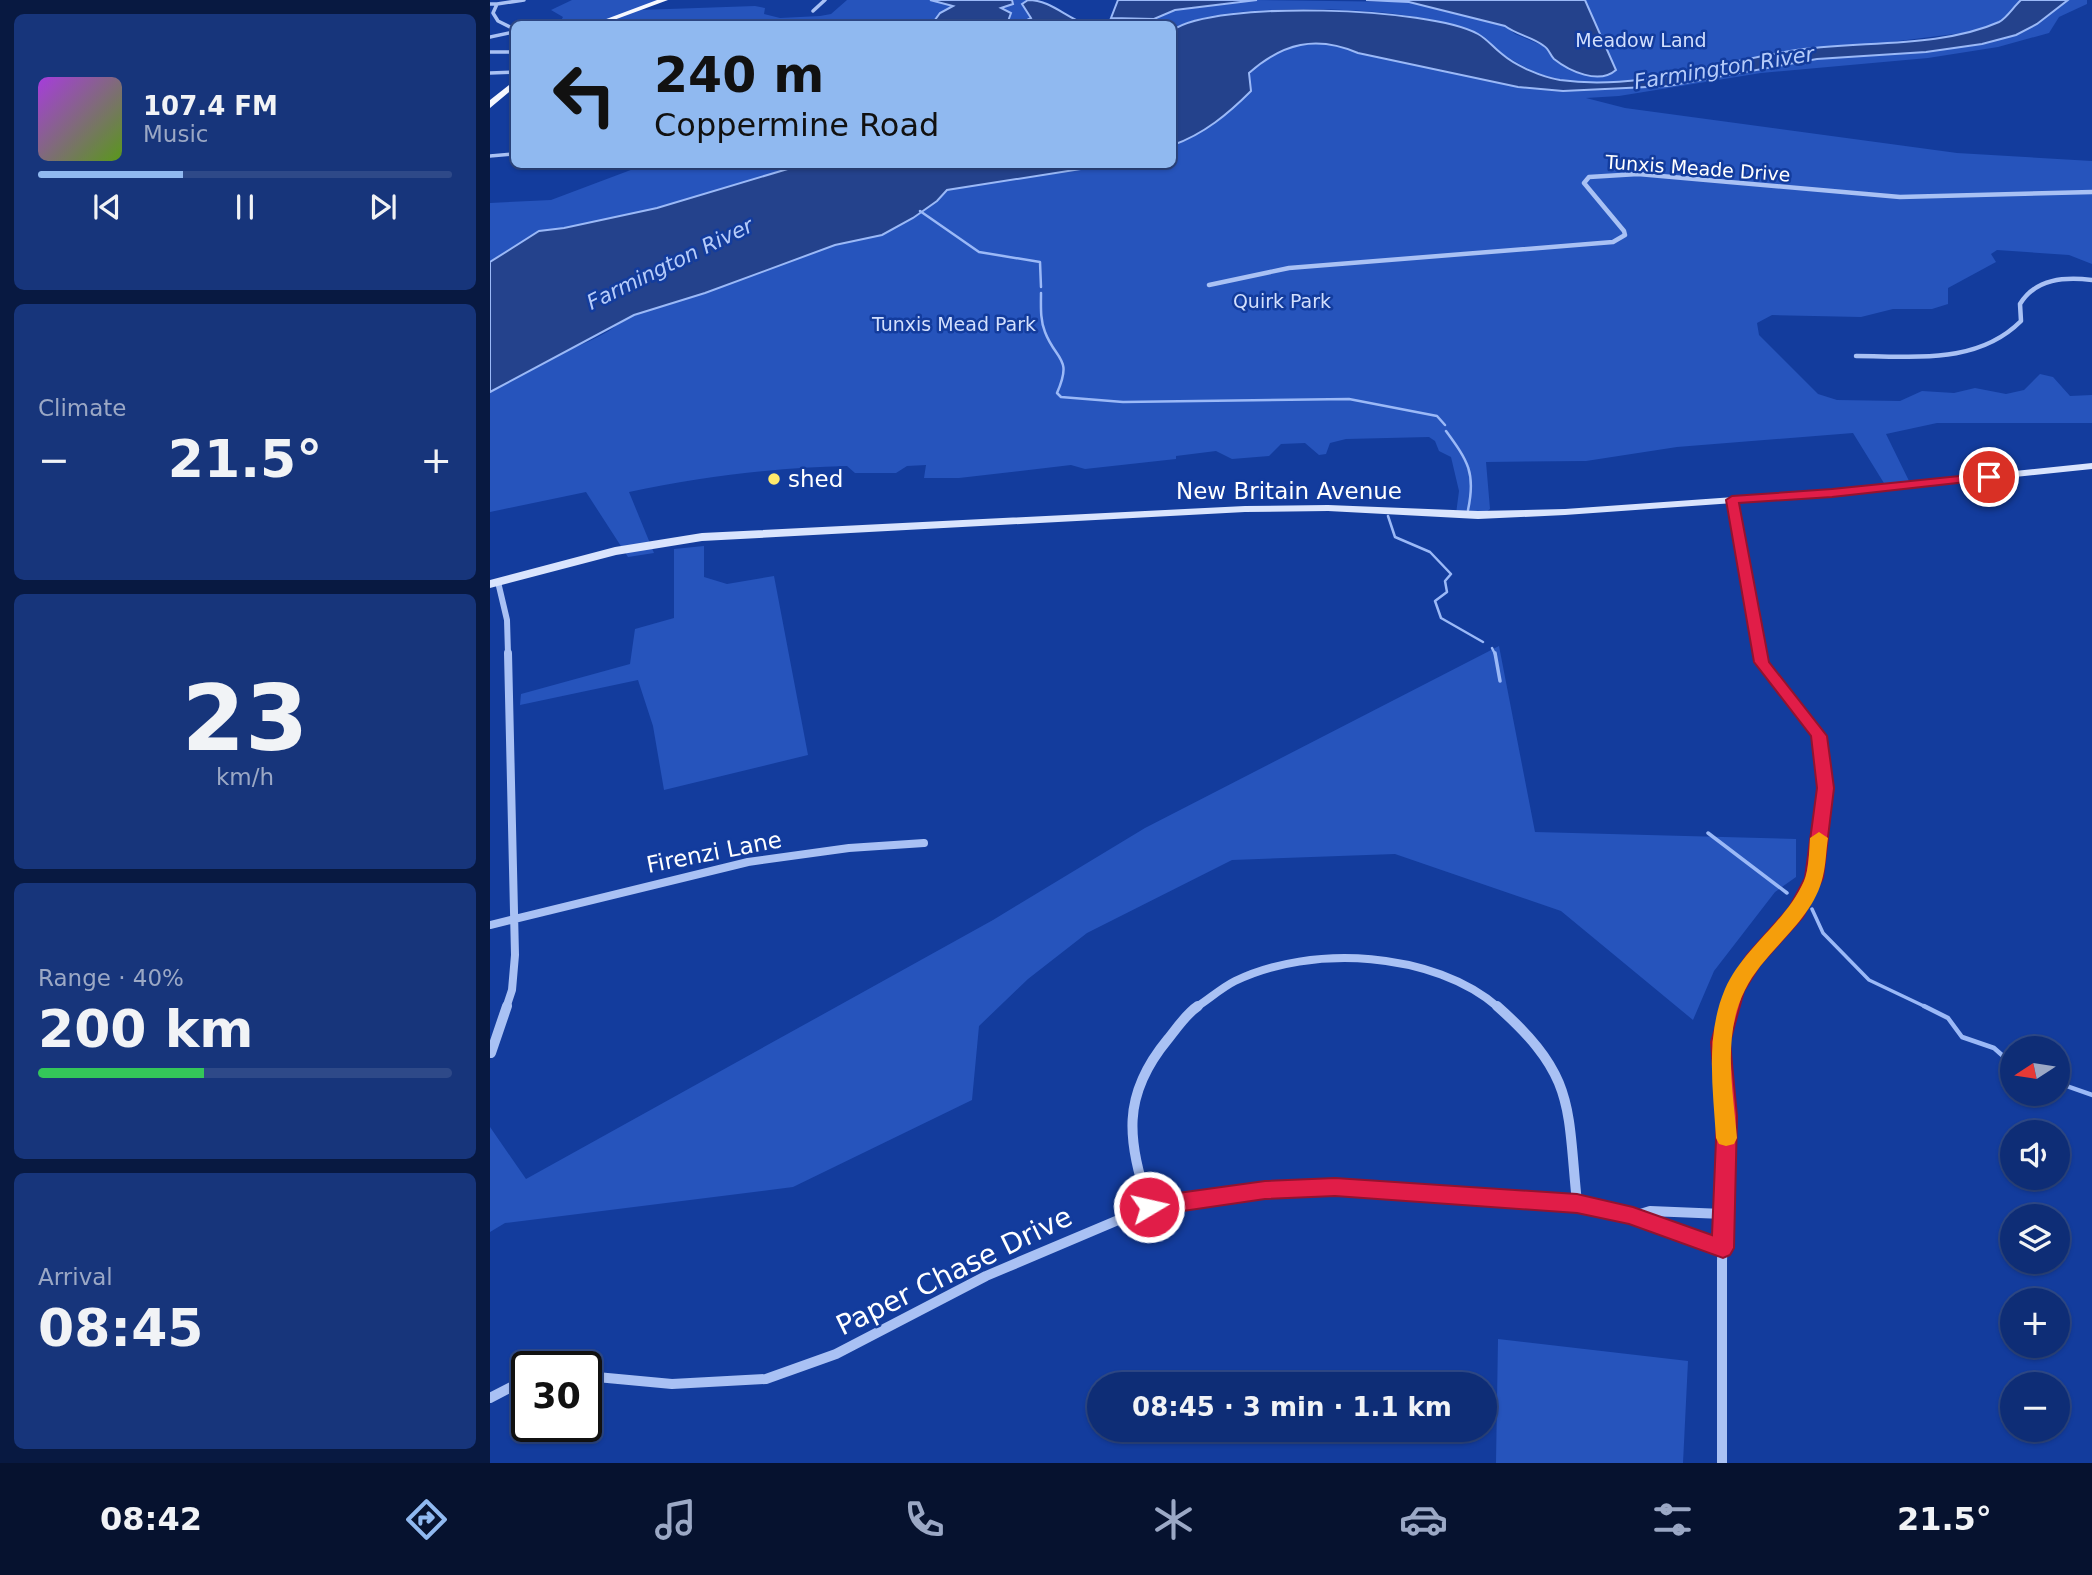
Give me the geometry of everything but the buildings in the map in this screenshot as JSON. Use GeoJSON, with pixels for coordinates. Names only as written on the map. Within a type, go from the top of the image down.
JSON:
{"type":"FeatureCollection","features":[{"type":"Feature","properties":{"kind":"main road"},"geometry":{"type":"LineString","coordinates":[[605,21],[664,0]]}},
{"type":"Feature","properties":{"kind":"main road"},"geometry":{"type":"LineString","coordinates":[[490,106],[511,87]]}},
{"type":"Feature","properties":{"kind":"street"},"geometry":{"type":"LineString","coordinates":[[490,4],[524,0]]}},
{"type":"Feature","properties":{"kind":"street"},"geometry":{"type":"LineString","coordinates":[[813,10],[825,0]]}},
{"type":"Feature","properties":{"kind":"street"},"geometry":{"type":"LineString","coordinates":[[497,4],[493,13],[495,17],[511,29]]}},
{"type":"Feature","properties":{"kind":"street"},"geometry":{"type":"LineString","coordinates":[[490,37],[511,32]]}},
{"type":"Feature","properties":{"kind":"street"},"geometry":{"type":"LineString","coordinates":[[490,52],[511,52]]}},
{"type":"Feature","properties":{"kind":"street"},"geometry":{"type":"LineString","coordinates":[[490,73],[511,72]]}},
{"type":"Feature","properties":{"kind":"street"},"geometry":{"type":"LineString","coordinates":[[490,154],[511,154]]}},
{"type":"Feature","properties":{"kind":"street","name":"Tunxis Meade Drive"},"geometry":{"type":"LineString","coordinates":[[1209,285],[1289,268],[1613,242],[1625,235],[1624,230],[1584,183],[1589,177],[1601,174],[1638,174],[1899,197],[2092,192]]}},
{"type":"Feature","properties":{"kind":"street"},"geometry":{"type":"LineString","coordinates":[[1856,356],[1933,354],[1995,344],[2011,335],[2021,321],[2020,304],[2033,288],[2063,280],[2092,280]]}},
{"type":"Feature","properties":{"kind":"street","name":"New Britain Avenue"},"geometry":{"type":"LineString","coordinates":[[494,583],[615,551],[704,537],[1245,509],[1328,508],[1478,515],[1832,493],[2092,466]]}},
{"type":"Feature","properties":{"kind":"street"},"geometry":{"type":"LineString","coordinates":[[1722,1463],[1723,1214],[1727,1116],[1721,1042],[1734,990],[1754,960],[1796,912],[1814,878],[1825,788],[1819,736],[1761,662],[1732,500]]}},
{"type":"Feature","properties":{"kind":"street"},"geometry":{"type":"LineString","coordinates":[[491,1053],[512,990],[515,919],[507,620],[494,583]]}},
{"type":"Feature","properties":{"kind":"street","name":"Firenzi Lane"},"geometry":{"type":"LineString","coordinates":[[490,925],[748,862],[849,848],[924,843]]}},
{"type":"Feature","properties":{"kind":"street"},"geometry":{"type":"LineString","coordinates":[[1149,1207],[1132,1152],[1132,1107],[1146,1071],[1168,1034],[1205,998],[1249,974],[1307,960],[1353,956],[1401,961],[1440,974],[1480,993],[1514,1019],[1544,1052],[1564,1092],[1577,1203]]}},
{"type":"Feature","properties":{"kind":"street","name":"Paper Chase Drive"},"geometry":{"type":"LineString","coordinates":[[602,1377],[672,1384],[766,1379],[836,1354],[986,1276],[1149,1207],[1265,1190],[1335,1187],[1577,1203],[1633,1216],[1651,1225],[1723,1248]]}},
{"type":"Feature","properties":{"kind":"street","name":"Paper Chase Drive"},"geometry":{"type":"LineString","coordinates":[[1633,1216],[1650,1211],[1723,1214]]}},
{"type":"Feature","properties":{"kind":"street"},"geometry":{"type":"LineString","coordinates":[[490,1398],[511,1387]]}},
{"type":"Feature","properties":{"kind":"green space"},"geometry":{"type":"Polygon","coordinates":[[[572,0],[664,0],[640,10],[755,6],[765,8],[764,14],[780,18],[831,14],[847,0],[930,0],[954,6],[936,21],[561,21],[563,17],[551,10],[572,0]]]}},
{"type":"Feature","properties":{"kind":"green space"},"geometry":{"type":"Polygon","coordinates":[[[1012,0],[1028,0],[1031,18],[1028,21],[1006,21],[1000,9],[1013,4],[1012,0]]]}},
{"type":"Feature","properties":{"kind":"green space","name":"Meadow Land"},"geometry":{"type":"Polygon","coordinates":[[[1257,0],[1409,2],[1505,26],[1515,34],[1546,47],[1552,57],[1581,74],[1581,0],[2029,0],[2015,18],[1984,30],[1790,56],[1660,78],[1605,83],[1580,82],[1542,75],[1463,31],[1425,19],[1350,10],[1307,9],[1226,14],[1194,20],[1176,29],[1176,21],[1150,21],[1160,14],[1257,0]]]}},
{"type":"Feature","properties":{"kind":"green space"},"geometry":{"type":"Polygon","coordinates":[[[2068,0],[2087,0],[2087,4],[2059,17],[2049,33],[1998,47],[1928,58],[1761,73],[1619,96],[1586,98],[1625,108],[1957,153],[2092,161],[2092,264],[2069,255],[1997,250],[1991,254],[1996,262],[1948,288],[1948,304],[1932,309],[1893,309],[1861,317],[1772,315],[1757,323],[1759,335],[1818,394],[1837,400],[1900,401],[1922,391],[1954,393],[1975,388],[2006,394],[2024,390],[2040,374],[2053,377],[2070,396],[2092,395],[2092,423],[1937,423],[1886,434],[1911,485],[1887,488],[1853,433],[1677,447],[1586,461],[1486,462],[1490,509],[1482,515],[1456,514],[1459,491],[1451,457],[1439,451],[1435,441],[1429,437],[1346,439],[1330,443],[1326,454],[1319,455],[1305,443],[1281,444],[1269,456],[1232,459],[1216,451],[1176,456],[1176,459],[1085,469],[1071,465],[959,478],[924,478],[926,465],[907,466],[896,473],[855,473],[847,466],[711,477],[629,492],[654,553],[628,557],[586,492],[490,512],[490,391],[521,371],[596,338],[619,324],[627,315],[722,287],[917,215],[947,190],[1087,168],[1176,168],[1176,138],[1248,80],[1261,60],[1285,48],[1313,43],[1337,44],[1358,53],[1518,87],[1721,78],[1817,59],[1926,52],[2016,35],[2037,24],[2068,0]]]}},
{"type":"Feature","properties":{"kind":"green space"},"geometry":{"type":"Polygon","coordinates":[[[636,168],[791,168],[657,208],[539,231],[490,262],[490,203],[551,200],[636,168]]]}},
{"type":"Feature","properties":{"kind":"green space"},"geometry":{"type":"Polygon","coordinates":[[[704,546],[704,577],[727,584],[774,576],[808,755],[664,790],[653,726],[638,680],[520,705],[521,694],[630,664],[635,629],[674,618],[674,549],[704,546]]]}},
{"type":"Feature","properties":{"kind":"green space"},"geometry":{"type":"Polygon","coordinates":[[[1499,646],[1535,832],[1796,839],[1796,877],[1775,892],[1714,971],[1693,1020],[1561,911],[1395,854],[1232,860],[1087,933],[1028,979],[979,1026],[972,1100],[793,1187],[505,1223],[490,1232],[490,1127],[526,1179],[993,920],[1145,828],[1499,646]]]}},
{"type":"Feature","properties":{"kind":"green space"},"geometry":{"type":"Polygon","coordinates":[[[1498,1339],[1688,1361],[1683,1463],[1496,1463],[1498,1339]]]}},
{"type":"Feature","properties":{"kind":"water"},"geometry":{"type":"Polygon","coordinates":[[[930,0],[1012,0],[1013,4],[1001,8],[1011,13],[1008,21],[934,21],[940,13],[953,6],[930,0]]]}},
{"type":"Feature","properties":{"kind":"water"},"geometry":{"type":"Polygon","coordinates":[[[1028,0],[1050,5],[1077,21],[1025,21],[1031,18],[1022,4],[1028,0]]]}},
{"type":"Feature","properties":{"kind":"water"},"geometry":{"type":"Polygon","coordinates":[[[1118,0],[1257,0],[1175,10],[1154,19],[1111,18],[1118,0]]]}},
{"type":"Feature","properties":{"kind":"water"},"geometry":{"type":"Polygon","coordinates":[[[1366,0],[1585,0],[1616,70],[1601,76],[1584,75],[1560,64],[1540,43],[1505,26],[1409,2],[1366,0]]]}},
{"type":"Feature","properties":{"kind":"water","name":"Farmington River"},"geometry":{"type":"Polygon","coordinates":[[[2021,0],[2068,0],[2037,24],[2016,35],[1982,44],[1926,52],[1817,59],[1668,86],[1563,91],[1518,87],[1358,53],[1328,44],[1300,45],[1274,55],[1249,73],[1251,91],[1205,129],[1176,144],[1176,29],[1196,20],[1231,14],[1275,11],[1371,13],[1453,25],[1478,34],[1508,58],[1537,74],[1560,80],[1589,82],[1647,79],[1790,51],[1950,36],[1975,31],[2005,18],[2021,0]]]}},
{"type":"Feature","properties":{"kind":"water","name":"Farmington River"},"geometry":{"type":"Polygon","coordinates":[[[791,168],[1087,168],[947,190],[937,201],[913,218],[882,235],[835,245],[705,293],[634,315],[490,392],[490,262],[539,231],[657,208],[791,168]]]}},
{"type":"Feature","properties":{"kind":"waterway"},"geometry":{"type":"LineString","coordinates":[[920,211],[979,252],[1040,262],[1041,287]]}},
{"type":"Feature","properties":{"kind":"waterway"},"geometry":{"type":"LineString","coordinates":[[1041,293],[1043,327],[1063,366],[1062,381],[1057,393],[1061,397],[1123,402],[1349,399],[1437,416],[1445,425]]}},
{"type":"Feature","properties":{"kind":"waterway"},"geometry":{"type":"LineString","coordinates":[[1446,431],[1468,468],[1471,486],[1468,510]]}},
{"type":"Feature","properties":{"kind":"waterway"},"geometry":{"type":"LineString","coordinates":[[1388,516],[1395,537],[1430,552],[1451,574],[1445,581],[1447,592],[1435,601],[1441,618],[1483,642]]}},
{"type":"Feature","properties":{"kind":"waterway"},"geometry":{"type":"LineString","coordinates":[[1492,648],[1495,654]]}},
{"type":"Feature","properties":{"kind":"waterway"},"geometry":{"type":"LineString","coordinates":[[1495,653],[1500,681]]}},
{"type":"Feature","properties":{"kind":"waterway"},"geometry":{"type":"LineString","coordinates":[[1708,833],[1787,893]]}},
{"type":"Feature","properties":{"kind":"waterway"},"geometry":{"type":"LineString","coordinates":[[1812,909],[1823,933],[1869,980],[1928,1008]]}},
{"type":"Feature","properties":{"kind":"waterway"},"geometry":{"type":"LineString","coordinates":[[1924,1006],[1928,1008]]}},
{"type":"Feature","properties":{"kind":"waterway"},"geometry":{"type":"LineString","coordinates":[[1928,1008],[1948,1018],[1962,1037],[1994,1048],[2000,1053]]}},
{"type":"Feature","properties":{"kind":"waterway"},"geometry":{"type":"LineString","coordinates":[[2070,1087],[2092,1095]]}},
{"type":"Feature","properties":{"kind":"slow traffic"},"geometry":{"type":"LineString","coordinates":[[1726,1138],[1727,1116],[1721,1042],[1734,990],[1754,960],[1796,912],[1814,878],[1819,838]]}},
{"type":"Feature","properties":{"kind":"place","name":"shed"},"geometry":{"type":"Point","coordinates":[774,479]}},
{"type":"Feature","properties":{"kind":"route"},"geometry":{"type":"LineString","coordinates":[[1149,1207],[1265,1190],[1335,1187],[1577,1203],[1633,1216],[1651,1225],[1723,1248],[1727,1116],[1721,1042],[1734,990],[1754,960],[1796,912],[1814,878],[1825,788],[1819,736],[1761,662],[1732,500],[1989,477]]}},
{"type":"Feature","properties":{"kind":"park label","name":"Quirk Park"},"geometry":{"type":"Point","coordinates":[1282,301]}},
{"type":"Feature","properties":{"kind":"park label","name":"Tunxis Mead Park"},"geometry":{"type":"Point","coordinates":[954,324]}}]}
